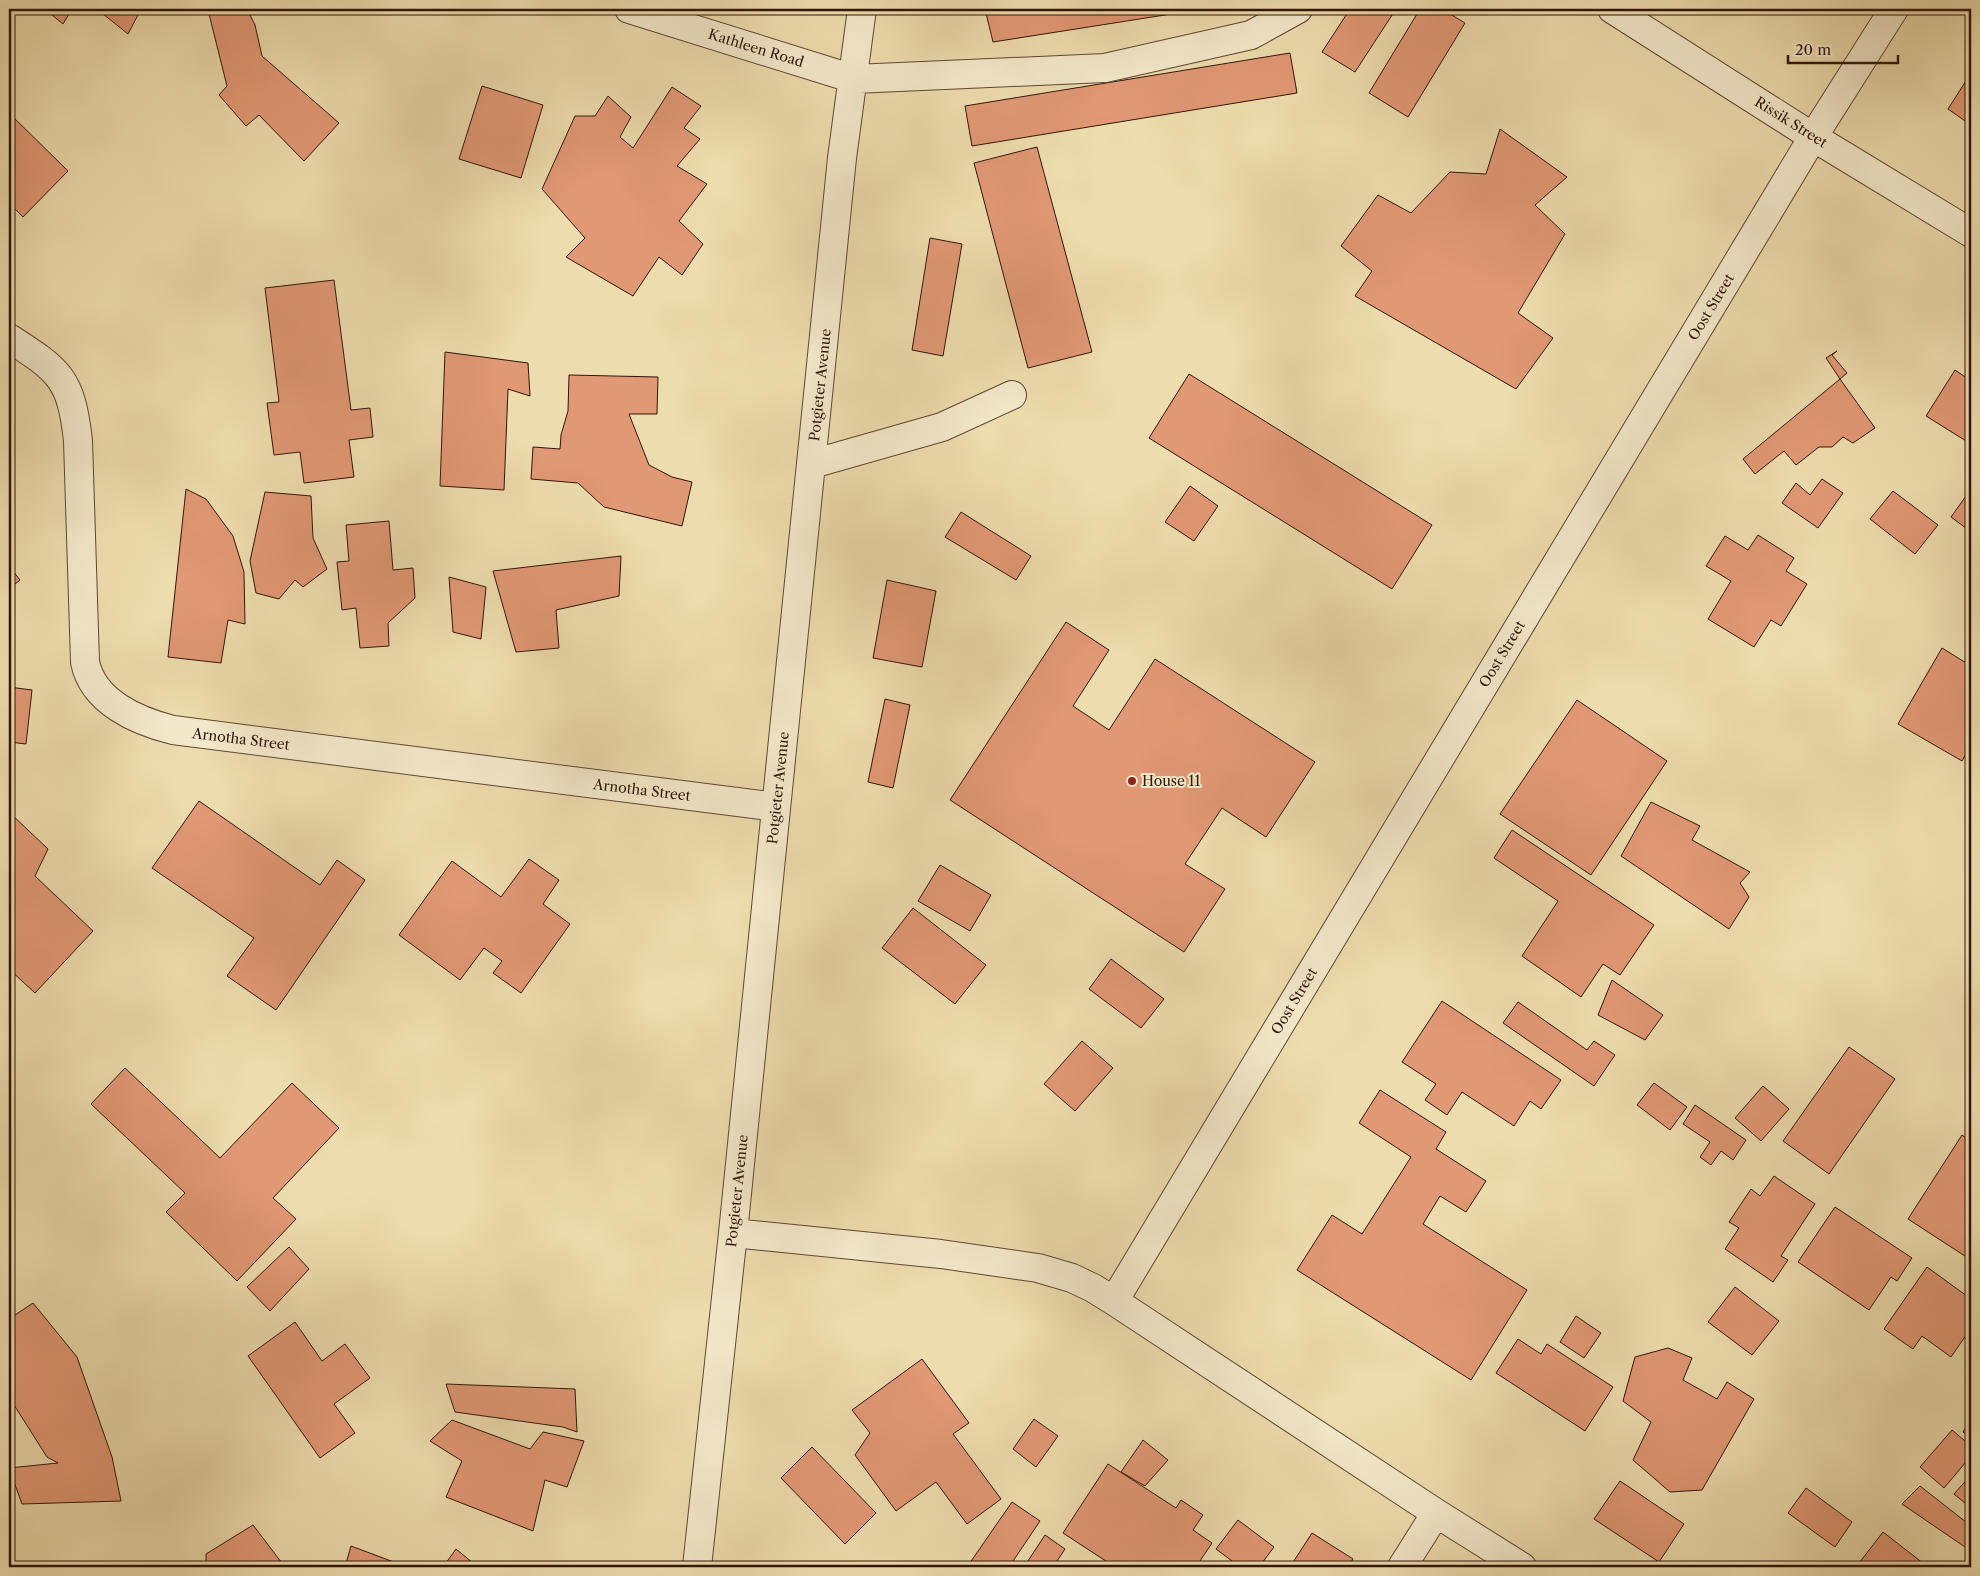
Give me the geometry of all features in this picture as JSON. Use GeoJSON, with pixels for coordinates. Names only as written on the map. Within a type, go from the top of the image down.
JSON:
{"type":"FeatureCollection","features":[{"type":"Feature","properties":{"kind":"street","name":"Kathleen Road"},"geometry":{"type":"LineString","coordinates":[[629,9],[854,79],[1105,68],[1251,35],[1298,9]]}},
{"type":"Feature","properties":{"kind":"street","name":"Potgieter Avenue"},"geometry":{"type":"LineString","coordinates":[[697,1567],[733,1233],[842,158],[862,9]]}},
{"type":"Feature","properties":{"kind":"street","name":"Rissik Street"},"geometry":{"type":"LineString","coordinates":[[1612,9],[1813,137],[1971,233]]}},
{"type":"Feature","properties":{"kind":"street","name":"Oost Street"},"geometry":{"type":"LineString","coordinates":[[1114,1301],[1813,137],[1894,9]]}},
{"type":"Feature","properties":{"kind":"street","name":"Arnotha Street"},"geometry":{"type":"LineString","coordinates":[[9,338],[38,356],[54,369],[67,387],[75,411],[78,441],[85,662],[90,678],[105,696],[134,718],[173,730],[776,807]]}},
{"type":"Feature","properties":{"kind":"street"},"geometry":{"type":"LineString","coordinates":[[812,464],[942,427],[1012,395]]}},
{"type":"Feature","properties":{"kind":"street"},"geometry":{"type":"LineString","coordinates":[[733,1233],[942,1254],[1038,1268],[1072,1278],[1094,1288],[1436,1513],[1522,1567]]}},
{"type":"Feature","properties":{"kind":"street"},"geometry":{"type":"LineString","coordinates":[[1402,1567],[1436,1513]]}},
{"type":"Feature","properties":{"kind":"building"},"geometry":{"type":"Polygon","coordinates":[[[45,9],[72,9],[63,24],[45,9]]]}},
{"type":"Feature","properties":{"kind":"building"},"geometry":{"type":"Polygon","coordinates":[[[97,9],[141,9],[128,34],[97,9]]]}},
{"type":"Feature","properties":{"kind":"building"},"geometry":{"type":"Polygon","coordinates":[[[185,9],[255,9],[248,11],[255,25],[262,56],[339,123],[304,161],[259,115],[246,126],[219,95],[227,86],[209,14],[185,9]]]}},
{"type":"Feature","properties":{"kind":"building"},"geometry":{"type":"Polygon","coordinates":[[[985,9],[1203,9],[993,42],[985,9]]]}},
{"type":"Feature","properties":{"kind":"building"},"geometry":{"type":"Polygon","coordinates":[[[1350,9],[1396,9],[1355,72],[1322,52],[1350,9]]]}},
{"type":"Feature","properties":{"kind":"building"},"geometry":{"type":"Polygon","coordinates":[[[1420,9],[1442,9],[1465,23],[1408,117],[1369,93],[1420,9]]]}},
{"type":"Feature","properties":{"kind":"building"},"geometry":{"type":"Polygon","coordinates":[[[1290,53],[1297,93],[972,146],[965,106],[1290,53]]]}},
{"type":"Feature","properties":{"kind":"building"},"geometry":{"type":"Polygon","coordinates":[[[1971,73],[1971,125],[1948,109],[1971,73]]]}},
{"type":"Feature","properties":{"kind":"building"},"geometry":{"type":"Polygon","coordinates":[[[482,86],[543,105],[521,178],[459,159],[482,86]]]}},
{"type":"Feature","properties":{"kind":"building"},"geometry":{"type":"Polygon","coordinates":[[[672,87],[701,106],[684,128],[700,139],[677,166],[707,184],[679,221],[703,244],[682,275],[659,257],[633,296],[566,257],[585,238],[542,189],[575,116],[595,116],[608,96],[631,117],[620,137],[633,148],[672,87]]]}},
{"type":"Feature","properties":{"kind":"building"},"geometry":{"type":"Polygon","coordinates":[[[9,113],[68,171],[23,217],[9,203],[9,113]]]}},
{"type":"Feature","properties":{"kind":"building"},"geometry":{"type":"Polygon","coordinates":[[[1500,129],[1567,177],[1535,205],[1565,234],[1518,313],[1553,338],[1516,389],[1355,296],[1372,271],[1341,246],[1378,195],[1411,213],[1450,172],[1486,174],[1500,129]]]}},
{"type":"Feature","properties":{"kind":"building"},"geometry":{"type":"Polygon","coordinates":[[[1037,147],[1092,352],[1028,368],[974,163],[1037,147]]]}},
{"type":"Feature","properties":{"kind":"building"},"geometry":{"type":"Polygon","coordinates":[[[930,238],[962,244],[943,356],[912,350],[930,238]]]}},
{"type":"Feature","properties":{"kind":"building"},"geometry":{"type":"Polygon","coordinates":[[[334,280],[351,410],[370,408],[373,437],[349,440],[354,477],[304,483],[300,452],[274,455],[267,403],[279,402],[265,288],[334,280]]]}},
{"type":"Feature","properties":{"kind":"building"},"geometry":{"type":"Polygon","coordinates":[[[1837,351],[1832,355],[1847,373],[1840,379],[1826,358],[1837,351]]]}},
{"type":"Feature","properties":{"kind":"building"},"geometry":{"type":"Polygon","coordinates":[[[445,352],[528,363],[530,396],[508,389],[504,490],[440,486],[445,352]]]}},
{"type":"Feature","properties":{"kind":"building"},"geometry":{"type":"Polygon","coordinates":[[[1955,370],[1971,381],[1971,444],[1926,416],[1955,370]]]}},
{"type":"Feature","properties":{"kind":"building"},"geometry":{"type":"Polygon","coordinates":[[[1189,374],[1432,525],[1392,589],[1149,438],[1189,374]]]}},
{"type":"Feature","properties":{"kind":"building"},"geometry":{"type":"Polygon","coordinates":[[[569,375],[658,377],[657,414],[629,414],[649,465],[672,477],[692,482],[682,526],[604,507],[578,483],[531,479],[533,447],[560,449],[561,435],[568,411],[569,375]]]}},
{"type":"Feature","properties":{"kind":"building"},"geometry":{"type":"Polygon","coordinates":[[[1840,379],[1875,428],[1853,443],[1843,437],[1832,447],[1819,447],[1796,465],[1784,451],[1755,474],[1743,459],[1840,379]]]}},
{"type":"Feature","properties":{"kind":"building"},"geometry":{"type":"Polygon","coordinates":[[[1822,479],[1843,493],[1818,528],[1782,503],[1796,483],[1810,495],[1822,479]]]}},
{"type":"Feature","properties":{"kind":"building"},"geometry":{"type":"Polygon","coordinates":[[[1190,486],[1218,506],[1194,541],[1165,522],[1190,486]]]}},
{"type":"Feature","properties":{"kind":"building"},"geometry":{"type":"Polygon","coordinates":[[[186,489],[206,499],[233,536],[244,572],[245,624],[228,620],[221,663],[168,657],[186,489]]]}},
{"type":"Feature","properties":{"kind":"building"},"geometry":{"type":"Polygon","coordinates":[[[1971,489],[1971,532],[1951,517],[1971,489]]]}},
{"type":"Feature","properties":{"kind":"building"},"geometry":{"type":"Polygon","coordinates":[[[1893,491],[1938,525],[1915,554],[1870,519],[1893,491]]]}},
{"type":"Feature","properties":{"kind":"building"},"geometry":{"type":"Polygon","coordinates":[[[265,492],[311,496],[313,538],[327,569],[303,587],[295,580],[279,599],[256,593],[250,561],[265,492]]]}},
{"type":"Feature","properties":{"kind":"building"},"geometry":{"type":"Polygon","coordinates":[[[961,512],[1031,556],[1016,580],[945,537],[961,512]]]}},
{"type":"Feature","properties":{"kind":"building"},"geometry":{"type":"Polygon","coordinates":[[[389,521],[393,570],[413,568],[415,598],[388,623],[389,646],[360,648],[356,608],[342,610],[337,562],[349,561],[346,525],[389,521]]]}},
{"type":"Feature","properties":{"kind":"building"},"geometry":{"type":"Polygon","coordinates":[[[1758,535],[1794,558],[1786,571],[1807,584],[1781,626],[1771,620],[1754,647],[1708,619],[1731,581],[1706,566],[1725,536],[1748,550],[1758,535]]]}},
{"type":"Feature","properties":{"kind":"building"},"geometry":{"type":"Polygon","coordinates":[[[621,556],[619,596],[556,610],[559,648],[516,652],[493,571],[621,556]]]}},
{"type":"Feature","properties":{"kind":"building"},"geometry":{"type":"Polygon","coordinates":[[[9,566],[20,580],[9,589],[9,566]]]}},
{"type":"Feature","properties":{"kind":"building"},"geometry":{"type":"Polygon","coordinates":[[[449,577],[486,587],[481,639],[453,632],[449,577]]]}},
{"type":"Feature","properties":{"kind":"building"},"geometry":{"type":"Polygon","coordinates":[[[887,580],[936,591],[922,667],[873,658],[887,580]]]}},
{"type":"Feature","properties":{"kind":"building","name":"House 11"},"geometry":{"type":"Polygon","coordinates":[[[1066,622],[1109,650],[1073,706],[1109,730],[1155,659],[1315,762],[1266,837],[1222,808],[1185,864],[1225,889],[1184,952],[950,800],[1066,622]]]}},
{"type":"Feature","properties":{"kind":"building"},"geometry":{"type":"Polygon","coordinates":[[[1942,648],[1971,666],[1971,745],[1962,761],[1898,724],[1942,648]]]}},
{"type":"Feature","properties":{"kind":"building"},"geometry":{"type":"Polygon","coordinates":[[[9,687],[32,690],[26,744],[9,742],[9,687]]]}},
{"type":"Feature","properties":{"kind":"building"},"geometry":{"type":"Polygon","coordinates":[[[885,699],[910,705],[893,788],[868,782],[885,699]]]}},
{"type":"Feature","properties":{"kind":"building"},"geometry":{"type":"Polygon","coordinates":[[[1577,700],[1667,761],[1591,875],[1500,814],[1577,700]]]}},
{"type":"Feature","properties":{"kind":"building"},"geometry":{"type":"Polygon","coordinates":[[[199,801],[320,885],[337,860],[365,880],[276,1010],[227,976],[254,938],[152,868],[199,801]]]}},
{"type":"Feature","properties":{"kind":"building"},"geometry":{"type":"Polygon","coordinates":[[[1651,802],[1700,826],[1692,840],[1750,872],[1740,883],[1749,897],[1729,929],[1621,856],[1651,802]]]}},
{"type":"Feature","properties":{"kind":"building"},"geometry":{"type":"Polygon","coordinates":[[[9,812],[48,849],[35,876],[93,931],[35,993],[9,969],[9,812]]]}},
{"type":"Feature","properties":{"kind":"building"},"geometry":{"type":"Polygon","coordinates":[[[1512,830],[1654,925],[1620,975],[1603,964],[1581,997],[1522,956],[1558,901],[1494,858],[1512,830]]]}},
{"type":"Feature","properties":{"kind":"building"},"geometry":{"type":"Polygon","coordinates":[[[529,859],[559,880],[543,904],[570,924],[521,993],[493,973],[502,961],[484,948],[460,980],[399,935],[452,861],[501,897],[529,859]]]}},
{"type":"Feature","properties":{"kind":"building"},"geometry":{"type":"Polygon","coordinates":[[[940,865],[991,895],[970,931],[918,901],[940,865]]]}},
{"type":"Feature","properties":{"kind":"building"},"geometry":{"type":"Polygon","coordinates":[[[913,908],[986,965],[955,1004],[882,948],[913,908]]]}},
{"type":"Feature","properties":{"kind":"building"},"geometry":{"type":"Polygon","coordinates":[[[1111,959],[1164,999],[1141,1028],[1089,989],[1111,959]]]}},
{"type":"Feature","properties":{"kind":"building"},"geometry":{"type":"Polygon","coordinates":[[[1612,980],[1663,1015],[1645,1040],[1598,1015],[1612,980]]]}},
{"type":"Feature","properties":{"kind":"building"},"geometry":{"type":"Polygon","coordinates":[[[1442,1001],[1561,1080],[1541,1109],[1530,1101],[1514,1126],[1462,1092],[1447,1115],[1425,1100],[1436,1084],[1402,1062],[1442,1001]]]}},
{"type":"Feature","properties":{"kind":"building"},"geometry":{"type":"Polygon","coordinates":[[[1518,1002],[1587,1050],[1594,1041],[1615,1055],[1594,1086],[1503,1023],[1518,1002]]]}},
{"type":"Feature","properties":{"kind":"building"},"geometry":{"type":"Polygon","coordinates":[[[1082,1041],[1113,1068],[1075,1111],[1044,1084],[1082,1041]]]}},
{"type":"Feature","properties":{"kind":"building"},"geometry":{"type":"Polygon","coordinates":[[[1849,1047],[1895,1079],[1829,1174],[1783,1141],[1849,1047]]]}},
{"type":"Feature","properties":{"kind":"building"},"geometry":{"type":"Polygon","coordinates":[[[125,1068],[220,1158],[292,1083],[339,1128],[273,1198],[296,1219],[237,1281],[166,1212],[185,1193],[91,1104],[125,1068]]]}},
{"type":"Feature","properties":{"kind":"building"},"geometry":{"type":"Polygon","coordinates":[[[1654,1083],[1687,1107],[1670,1130],[1637,1105],[1654,1083]]]}},
{"type":"Feature","properties":{"kind":"building"},"geometry":{"type":"Polygon","coordinates":[[[1763,1086],[1789,1109],[1761,1141],[1735,1118],[1763,1086]]]}},
{"type":"Feature","properties":{"kind":"building"},"geometry":{"type":"Polygon","coordinates":[[[1380,1090],[1446,1132],[1436,1149],[1486,1181],[1466,1212],[1440,1196],[1423,1224],[1527,1290],[1471,1380],[1297,1270],[1332,1215],[1362,1234],[1411,1157],[1359,1123],[1380,1090]]]}},
{"type":"Feature","properties":{"kind":"building"},"geometry":{"type":"Polygon","coordinates":[[[1695,1105],[1746,1140],[1733,1160],[1721,1151],[1711,1165],[1700,1157],[1710,1142],[1683,1124],[1695,1105]]]}},
{"type":"Feature","properties":{"kind":"building"},"geometry":{"type":"Polygon","coordinates":[[[1962,1135],[1971,1142],[1971,1260],[1908,1219],[1962,1135]]]}},
{"type":"Feature","properties":{"kind":"building"},"geometry":{"type":"Polygon","coordinates":[[[1774,1176],[1815,1204],[1781,1256],[1788,1260],[1773,1282],[1725,1249],[1739,1228],[1729,1222],[1751,1189],[1760,1196],[1774,1176]]]}},
{"type":"Feature","properties":{"kind":"building"},"geometry":{"type":"Polygon","coordinates":[[[1835,1207],[1912,1258],[1897,1281],[1891,1277],[1869,1310],[1798,1262],[1835,1207]]]}},
{"type":"Feature","properties":{"kind":"building"},"geometry":{"type":"Polygon","coordinates":[[[289,1247],[309,1269],[270,1311],[247,1287],[289,1247]]]}},
{"type":"Feature","properties":{"kind":"building"},"geometry":{"type":"Polygon","coordinates":[[[1927,1267],[1971,1299],[1971,1328],[1951,1357],[1922,1336],[1913,1349],[1884,1329],[1927,1267]]]}},
{"type":"Feature","properties":{"kind":"building"},"geometry":{"type":"Polygon","coordinates":[[[1735,1287],[1779,1321],[1752,1355],[1708,1322],[1735,1287]]]}},
{"type":"Feature","properties":{"kind":"building"},"geometry":{"type":"Polygon","coordinates":[[[33,1303],[77,1357],[112,1457],[121,1501],[22,1504],[9,1468],[58,1463],[47,1457],[9,1397],[9,1319],[33,1303]]]}},
{"type":"Feature","properties":{"kind":"building"},"geometry":{"type":"Polygon","coordinates":[[[1576,1316],[1601,1333],[1584,1358],[1560,1342],[1576,1316]]]}},
{"type":"Feature","properties":{"kind":"building"},"geometry":{"type":"Polygon","coordinates":[[[295,1322],[322,1361],[345,1344],[370,1378],[334,1404],[355,1433],[320,1458],[248,1356],[295,1322]]]}},
{"type":"Feature","properties":{"kind":"building"},"geometry":{"type":"Polygon","coordinates":[[[1518,1339],[1541,1354],[1547,1344],[1613,1387],[1585,1431],[1496,1373],[1518,1339]]]}},
{"type":"Feature","properties":{"kind":"building"},"geometry":{"type":"Polygon","coordinates":[[[1668,1348],[1692,1358],[1683,1380],[1717,1399],[1727,1382],[1754,1399],[1702,1490],[1670,1492],[1633,1460],[1651,1422],[1623,1401],[1635,1357],[1668,1348]]]}},
{"type":"Feature","properties":{"kind":"building"},"geometry":{"type":"Polygon","coordinates":[[[922,1359],[969,1423],[953,1434],[1001,1499],[967,1524],[936,1482],[896,1511],[855,1455],[870,1433],[852,1410],[922,1359]]]}},
{"type":"Feature","properties":{"kind":"building"},"geometry":{"type":"Polygon","coordinates":[[[446,1384],[575,1389],[577,1432],[563,1427],[455,1412],[446,1384]]]}},
{"type":"Feature","properties":{"kind":"building"},"geometry":{"type":"Polygon","coordinates":[[[1034,1419],[1058,1436],[1036,1467],[1013,1449],[1034,1419]]]}},
{"type":"Feature","properties":{"kind":"building"},"geometry":{"type":"Polygon","coordinates":[[[1971,1419],[1971,1437],[1963,1432],[1971,1419]]]}},
{"type":"Feature","properties":{"kind":"building"},"geometry":{"type":"Polygon","coordinates":[[[452,1420],[530,1449],[543,1432],[584,1441],[567,1487],[545,1480],[533,1531],[446,1497],[462,1461],[430,1441],[452,1420]]]}},
{"type":"Feature","properties":{"kind":"building"},"geometry":{"type":"Polygon","coordinates":[[[1952,1430],[1971,1446],[1971,1456],[1944,1488],[1920,1467],[1952,1430]]]}},
{"type":"Feature","properties":{"kind":"building"},"geometry":{"type":"Polygon","coordinates":[[[1143,1440],[1168,1460],[1145,1486],[1121,1472],[1143,1440]]]}},
{"type":"Feature","properties":{"kind":"building"},"geometry":{"type":"Polygon","coordinates":[[[812,1447],[876,1513],[845,1544],[781,1478],[812,1447]]]}},
{"type":"Feature","properties":{"kind":"building"},"geometry":{"type":"Polygon","coordinates":[[[1108,1464],[1176,1508],[1181,1500],[1203,1515],[1193,1530],[1212,1543],[1196,1567],[1115,1567],[1063,1533],[1108,1464]]]}},
{"type":"Feature","properties":{"kind":"building"},"geometry":{"type":"Polygon","coordinates":[[[1971,1475],[1971,1508],[1954,1494],[1971,1475]]]}},
{"type":"Feature","properties":{"kind":"building"},"geometry":{"type":"Polygon","coordinates":[[[1620,1481],[1684,1524],[1659,1562],[1594,1519],[1620,1481]]]}},
{"type":"Feature","properties":{"kind":"building"},"geometry":{"type":"Polygon","coordinates":[[[1920,1486],[1971,1526],[1971,1535],[1965,1547],[1902,1504],[1920,1486]]]}},
{"type":"Feature","properties":{"kind":"building"},"geometry":{"type":"Polygon","coordinates":[[[1806,1488],[1852,1522],[1835,1547],[1788,1513],[1806,1488]]]}},
{"type":"Feature","properties":{"kind":"building"},"geometry":{"type":"Polygon","coordinates":[[[1012,1502],[1040,1521],[1009,1567],[967,1567],[1012,1502]]]}},
{"type":"Feature","properties":{"kind":"building"},"geometry":{"type":"Polygon","coordinates":[[[1238,1520],[1274,1547],[1259,1567],[1240,1567],[1216,1549],[1238,1520]]]}},
{"type":"Feature","properties":{"kind":"building"},"geometry":{"type":"Polygon","coordinates":[[[253,1525],[285,1567],[206,1567],[206,1554],[253,1525]]]}},
{"type":"Feature","properties":{"kind":"building"},"geometry":{"type":"Polygon","coordinates":[[[1883,1532],[1928,1567],[1856,1567],[1883,1532]]]}},
{"type":"Feature","properties":{"kind":"building"},"geometry":{"type":"Polygon","coordinates":[[[1312,1533],[1353,1559],[1348,1567],[1290,1567],[1312,1533]]]}},
{"type":"Feature","properties":{"kind":"building"},"geometry":{"type":"Polygon","coordinates":[[[1045,1535],[1065,1549],[1053,1567],[1024,1567],[1045,1535]]]}},
{"type":"Feature","properties":{"kind":"building"},"geometry":{"type":"Polygon","coordinates":[[[351,1546],[407,1567],[345,1567],[351,1546]]]}},
{"type":"Feature","properties":{"kind":"building"},"geometry":{"type":"Polygon","coordinates":[[[456,1549],[478,1567],[443,1567],[456,1549]]]}},
{"type":"Feature","properties":{"kind":"place","name":"House 11"},"geometry":{"type":"Point","coordinates":[1132,781]}}]}
